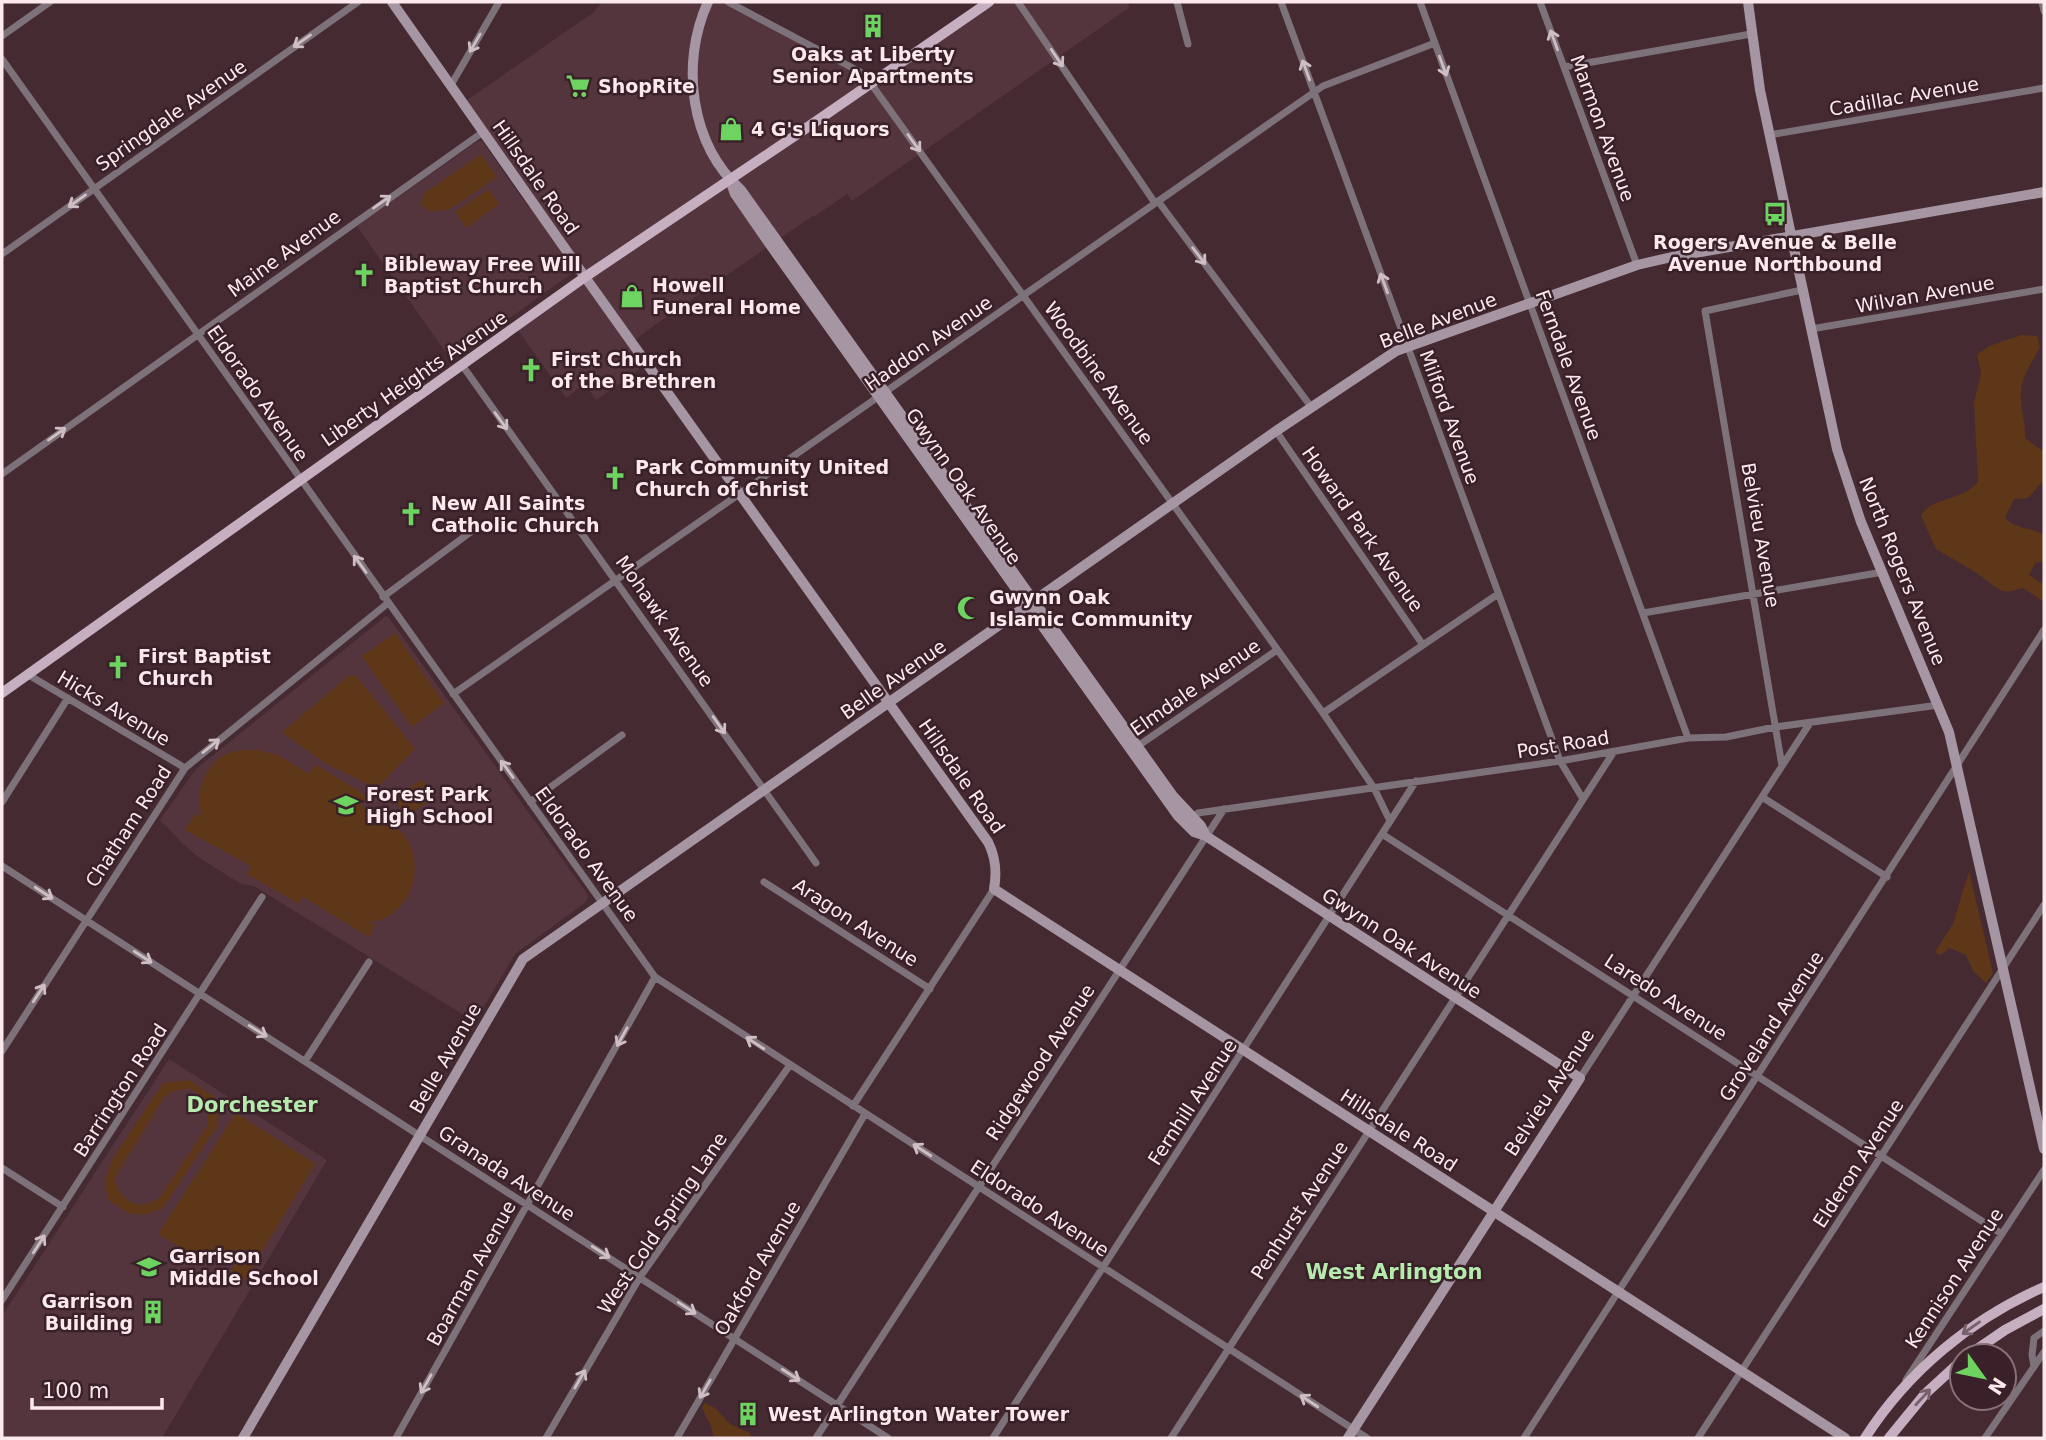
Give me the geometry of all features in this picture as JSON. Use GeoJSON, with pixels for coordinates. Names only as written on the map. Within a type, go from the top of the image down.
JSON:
{"type":"FeatureCollection","features":[{"type":"Feature","properties":{"kind":"main road","name":"Liberty Heights Avenue"},"geometry":{"type":"LineString","coordinates":[[2,693],[585,277],[989,2]]}},
{"type":"Feature","properties":{"kind":"main road"},"geometry":{"type":"LineString","coordinates":[[1865,1438],[1890,1404],[1927,1364],[1967,1330],[2011,1303],[2044,1287]]}},
{"type":"Feature","properties":{"kind":"main road"},"geometry":{"type":"LineString","coordinates":[[1988,1342],[2044,1309]]}},
{"type":"Feature","properties":{"kind":"main road"},"geometry":{"type":"LineString","coordinates":[[1889,1438],[1925,1394],[1948,1373]]}},
{"type":"Feature","properties":{"kind":"street"},"geometry":{"type":"LineString","coordinates":[[2,36],[50,2]]}},
{"type":"Feature","properties":{"kind":"street","name":"Springdale Avenue"},"geometry":{"type":"LineString","coordinates":[[2,254],[358,2]]}},
{"type":"Feature","properties":{"kind":"street","name":"Hillsdale Road"},"geometry":{"type":"LineString","coordinates":[[392,2],[988,842],[996,866],[994,889],[1845,1438]]}},
{"type":"Feature","properties":{"kind":"street"},"geometry":{"type":"LineString","coordinates":[[451,85],[499,2]]}},
{"type":"Feature","properties":{"kind":"street","name":"Gwynn Oak Avenue"},"geometry":{"type":"LineString","coordinates":[[708,2],[698,28],[691,84],[707,141],[730,180],[735,194],[882,394],[1135,749],[1178,816],[1195,832],[1206,836],[1580,1078]]}},
{"type":"Feature","properties":{"kind":"street","name":"Woodbine Avenue"},"geometry":{"type":"LineString","coordinates":[[727,2],[861,72],[871,83],[1323,713],[1374,788],[1390,821]]}},
{"type":"Feature","properties":{"kind":"street"},"geometry":{"type":"LineString","coordinates":[[1018,2],[1156,202],[1311,408]]}},
{"type":"Feature","properties":{"kind":"street"},"geometry":{"type":"LineString","coordinates":[[1177,2],[1188,44]]}},
{"type":"Feature","properties":{"kind":"street","name":"Milford Avenue"},"geometry":{"type":"LineString","coordinates":[[1282,2],[1560,761],[1583,799]]}},
{"type":"Feature","properties":{"kind":"street","name":"Ferndale Avenue"},"geometry":{"type":"LineString","coordinates":[[1420,2],[1688,738]]}},
{"type":"Feature","properties":{"kind":"street","name":"Marmon Avenue"},"geometry":{"type":"LineString","coordinates":[[1540,2],[1637,265]]}},
{"type":"Feature","properties":{"kind":"street","name":"North Rogers Avenue"},"geometry":{"type":"LineString","coordinates":[[1748,2],[1769,135],[1844,474],[1861,522],[1939,705],[1957,766],[2044,1149]]}},
{"type":"Feature","properties":{"kind":"street"},"geometry":{"type":"LineString","coordinates":[[2042,2],[2044,11]]}},
{"type":"Feature","properties":{"kind":"street"},"geometry":{"type":"LineString","coordinates":[[1564,67],[1751,34]]}},
{"type":"Feature","properties":{"kind":"street","name":"Haddon Avenue"},"geometry":{"type":"LineString","coordinates":[[453,694],[1323,86],[1435,43]]}},
{"type":"Feature","properties":{"kind":"street","name":"Eldorado Avenue"},"geometry":{"type":"LineString","coordinates":[[2,59],[655,977],[1229,1349],[1350,1434],[1367,1438]]}},
{"type":"Feature","properties":{"kind":"street","name":"Cadillac Avenue"},"geometry":{"type":"LineString","coordinates":[[1769,135],[2044,88]]}},
{"type":"Feature","properties":{"kind":"street","name":"Maine Avenue"},"geometry":{"type":"LineString","coordinates":[[2,474],[483,132]]}},
{"type":"Feature","properties":{"kind":"street","name":"Belle Avenue"},"geometry":{"type":"LineString","coordinates":[[243,1438],[523,959],[1276,432],[1388,356],[1637,265],[2044,192]]}},
{"type":"Feature","properties":{"kind":"street","name":"Wilvan Avenue"},"geometry":{"type":"LineString","coordinates":[[1811,329],[2044,289]]}},
{"type":"Feature","properties":{"kind":"street","name":"Belvieu Avenue"},"geometry":{"type":"LineString","coordinates":[[1782,766],[1705,311],[1802,290]]}},
{"type":"Feature","properties":{"kind":"street","name":"Mohawk Avenue"},"geometry":{"type":"LineString","coordinates":[[461,365],[816,863]]}},
{"type":"Feature","properties":{"kind":"street","name":"Howard Park Avenue"},"geometry":{"type":"LineString","coordinates":[[1276,432],[1423,645]]}},
{"type":"Feature","properties":{"kind":"street","name":"Chatham Road"},"geometry":{"type":"LineString","coordinates":[[2,1051],[185,768],[472,531]]}},
{"type":"Feature","properties":{"kind":"street"},"geometry":{"type":"LineString","coordinates":[[1643,613],[1883,572]]}},
{"type":"Feature","properties":{"kind":"street"},"geometry":{"type":"LineString","coordinates":[[1323,713],[1497,593]]}},
{"type":"Feature","properties":{"kind":"street","name":"Groveland Avenue"},"geometry":{"type":"LineString","coordinates":[[1524,1438],[2044,630]]}},
{"type":"Feature","properties":{"kind":"street","name":"Elmdale Avenue"},"geometry":{"type":"LineString","coordinates":[[1135,749],[1277,650]]}},
{"type":"Feature","properties":{"kind":"street","name":"Hicks Avenue"},"geometry":{"type":"LineString","coordinates":[[27,674],[185,768]]}},
{"type":"Feature","properties":{"kind":"street"},"geometry":{"type":"LineString","coordinates":[[2,802],[68,698]]}},
{"type":"Feature","properties":{"kind":"street","name":"Post Road"},"geometry":{"type":"LineString","coordinates":[[1193,818],[1198,813],[1614,753],[1688,738],[1726,737],[1775,727],[1939,705]]}},
{"type":"Feature","properties":{"kind":"street","name":"Belvieu Avenue"},"geometry":{"type":"LineString","coordinates":[[1350,1434],[1810,723]]}},
{"type":"Feature","properties":{"kind":"street"},"geometry":{"type":"LineString","coordinates":[[530,802],[622,735]]}},
{"type":"Feature","properties":{"kind":"street","name":"Gwynn Oak Avenue"},"geometry":{"type":"LineString","coordinates":[[1135,749],[1201,826],[1206,836]]}},
{"type":"Feature","properties":{"kind":"street","name":"Penhurst Avenue"},"geometry":{"type":"LineString","coordinates":[[1171,1438],[1614,753]]}},
{"type":"Feature","properties":{"kind":"street","name":"Fernhill Avenue"},"geometry":{"type":"LineString","coordinates":[[993,1438],[1416,781]]}},
{"type":"Feature","properties":{"kind":"street"},"geometry":{"type":"LineString","coordinates":[[1762,797],[1887,877]]}},
{"type":"Feature","properties":{"kind":"street","name":"Ridgewood Avenue"},"geometry":{"type":"LineString","coordinates":[[816,1438],[1224,809]]}},
{"type":"Feature","properties":{"kind":"street","name":"Laredo Avenue"},"geometry":{"type":"LineString","coordinates":[[1382,834],[2002,1234]]}},
{"type":"Feature","properties":{"kind":"street","name":"Granada Avenue"},"geometry":{"type":"LineString","coordinates":[[2,866],[888,1438]]}},
{"type":"Feature","properties":{"kind":"street","name":"Aragon Avenue"},"geometry":{"type":"LineString","coordinates":[[764,882],[930,989]]}},
{"type":"Feature","properties":{"kind":"street"},"geometry":{"type":"LineString","coordinates":[[853,1106],[994,889]]}},
{"type":"Feature","properties":{"kind":"street","name":"Barrington Road"},"geometry":{"type":"LineString","coordinates":[[2,1300],[262,897]]}},
{"type":"Feature","properties":{"kind":"street","name":"Elderon Avenue"},"geometry":{"type":"LineString","coordinates":[[1698,1438],[2044,905]]}},
{"type":"Feature","properties":{"kind":"street"},"geometry":{"type":"LineString","coordinates":[[305,1061],[369,962]]}},
{"type":"Feature","properties":{"kind":"street","name":"Boarman Avenue"},"geometry":{"type":"LineString","coordinates":[[396,1438],[655,977]]}},
{"type":"Feature","properties":{"kind":"street","name":"West Cold Spring Lane"},"geometry":{"type":"LineString","coordinates":[[546,1438],[640,1277],[790,1065]]}},
{"type":"Feature","properties":{"kind":"street","name":"Oakford Avenue"},"geometry":{"type":"LineString","coordinates":[[677,1438],[865,1114]]}},
{"type":"Feature","properties":{"kind":"street"},"geometry":{"type":"LineString","coordinates":[[2,1168],[63,1207]]}},
{"type":"Feature","properties":{"kind":"street","name":"Kennison Avenue"},"geometry":{"type":"LineString","coordinates":[[1890,1404],[2044,1170]]}},
{"type":"Feature","properties":{"kind":"street"},"geometry":{"type":"LineString","coordinates":[[2034,1366],[2034,1338],[2044,1331]]}},
{"type":"Feature","properties":{"kind":"street"},"geometry":{"type":"LineString","coordinates":[[1985,1438],[2044,1352]]}},
{"type":"Feature","properties":{"kind":"shaded area"},"geometry":{"type":"Polygon","coordinates":[[[602,2],[725,2],[873,83],[989,2],[1127,2],[1130,7],[852,201],[847,194],[652,327],[631,343],[647,364],[596,400],[585,384],[566,398],[515,326],[579,279],[573,271],[451,360],[357,226],[478,141],[482,141],[528,207],[534,204],[463,103],[594,12],[602,2]]]}},
{"type":"Feature","properties":{"kind":"shaded area"},"geometry":{"type":"Polygon","coordinates":[[[481,154],[497,177],[450,209],[430,212],[420,203],[426,192],[481,154]]]}},
{"type":"Feature","properties":{"kind":"shaded area"},"geometry":{"type":"Polygon","coordinates":[[[489,189],[499,204],[466,228],[455,212],[489,189]]]}},
{"type":"Feature","properties":{"kind":"shaded area"},"geometry":{"type":"Polygon","coordinates":[[[2021,335],[2037,336],[2040,347],[2023,381],[2021,399],[2025,438],[2044,452],[2044,480],[2028,498],[2014,499],[2005,518],[2013,524],[2044,535],[2044,561],[2035,563],[2029,575],[2044,585],[2044,602],[2023,588],[2007,592],[2000,590],[1936,549],[1921,516],[1931,505],[1963,493],[1978,482],[1974,402],[1981,373],[1977,355],[1993,345],[2021,335]]]}},
{"type":"Feature","properties":{"kind":"shaded area","name":"Forest Park High School"},"geometry":{"type":"Polygon","coordinates":[[[386,616],[588,895],[586,902],[515,954],[475,1022],[254,886],[241,884],[198,857],[160,820],[196,769],[386,616]]]}},
{"type":"Feature","properties":{"kind":"shaded area"},"geometry":{"type":"Polygon","coordinates":[[[395,633],[444,703],[412,727],[362,656],[395,633]]]}},
{"type":"Feature","properties":{"kind":"shaded area"},"geometry":{"type":"Polygon","coordinates":[[[350,675],[356,676],[415,749],[377,788],[326,764],[282,732],[350,675]]]}},
{"type":"Feature","properties":{"kind":"shaded area"},"geometry":{"type":"Polygon","coordinates":[[[258,750],[278,755],[309,774],[315,764],[367,796],[361,806],[398,829],[410,845],[415,873],[412,887],[396,911],[370,922],[375,926],[369,937],[303,897],[299,904],[247,874],[251,866],[185,830],[196,814],[202,816],[200,790],[207,773],[218,759],[230,752],[258,750]]]}},
{"type":"Feature","properties":{"kind":"shaded area"},"geometry":{"type":"Polygon","coordinates":[[[422,779],[435,797],[406,817],[394,799],[422,779]]]}},
{"type":"Feature","properties":{"kind":"shaded area"},"geometry":{"type":"Polygon","coordinates":[[[1969,871],[1993,973],[1986,983],[1973,971],[1966,955],[1950,948],[1940,955],[1936,950],[1953,924],[1969,871]]]}},
{"type":"Feature","properties":{"kind":"shaded area","name":"Garrison Middle School"},"geometry":{"type":"Polygon","coordinates":[[[169,1059],[327,1160],[162,1438],[8,1438],[2,1435],[2,1316],[169,1059]]]}},
{"type":"Feature","properties":{"kind":"shaded area"},"geometry":{"type":"Polygon","coordinates":[[[189,1080],[216,1098],[218,1125],[163,1208],[144,1215],[128,1213],[108,1200],[105,1181],[113,1158],[163,1083],[189,1080]],[[189,1088],[171,1092],[164,1098],[115,1177],[125,1198],[131,1202],[145,1204],[160,1197],[207,1126],[208,1103],[189,1088]]]}},
{"type":"Feature","properties":{"kind":"shaded area"},"geometry":{"type":"Polygon","coordinates":[[[236,1113],[315,1164],[242,1284],[228,1276],[237,1260],[219,1248],[208,1264],[158,1234],[236,1113]]]}},
{"type":"Feature","properties":{"kind":"shaded area"},"geometry":{"type":"Polygon","coordinates":[[[704,1403],[715,1408],[730,1424],[750,1433],[751,1438],[714,1438],[702,1408],[704,1403]]]}},
{"type":"Feature","properties":{"kind":"place","name":"Oaks at Liberty Senior Apartments"},"geometry":{"type":"Point","coordinates":[873,26]}},
{"type":"Feature","properties":{"kind":"place","name":"ShopRite"},"geometry":{"type":"Point","coordinates":[578,86]}},
{"type":"Feature","properties":{"kind":"place","name":"4 G's Liquors"},"geometry":{"type":"Point","coordinates":[731,129]}},
{"type":"Feature","properties":{"kind":"place","name":"Rogers Avenue & Belle Avenue Northbound"},"geometry":{"type":"Point","coordinates":[1775,214]}},
{"type":"Feature","properties":{"kind":"place","name":"Bibleway Free Will Baptist Church"},"geometry":{"type":"Point","coordinates":[364,275]}},
{"type":"Feature","properties":{"kind":"place","name":"Howell Funeral Home"},"geometry":{"type":"Point","coordinates":[632,296]}},
{"type":"Feature","properties":{"kind":"place","name":"First Church of the Brethren"},"geometry":{"type":"Point","coordinates":[531,370]}},
{"type":"Feature","properties":{"kind":"place","name":"Park Community United Church of Christ"},"geometry":{"type":"Point","coordinates":[615,478]}},
{"type":"Feature","properties":{"kind":"place","name":"New All Saints Catholic Church"},"geometry":{"type":"Point","coordinates":[411,514]}},
{"type":"Feature","properties":{"kind":"place","name":"Gwynn Oak Islamic Community"},"geometry":{"type":"Point","coordinates":[969,608]}},
{"type":"Feature","properties":{"kind":"place","name":"First Baptist Church"},"geometry":{"type":"Point","coordinates":[118,667]}},
{"type":"Feature","properties":{"kind":"place","name":"Forest Park High School"},"geometry":{"type":"Point","coordinates":[346,805]}},
{"type":"Feature","properties":{"kind":"place","name":"Garrison Middle School"},"geometry":{"type":"Point","coordinates":[149,1267]}},
{"type":"Feature","properties":{"kind":"place","name":"Garrison Building"},"geometry":{"type":"Point","coordinates":[153,1312]}},
{"type":"Feature","properties":{"kind":"place","name":"West Arlington Water Tower"},"geometry":{"type":"Point","coordinates":[748,1414]}},
{"type":"Feature","properties":{"kind":"district","name":"Dorchester"},"geometry":{"type":"Point","coordinates":[252,1105]}},
{"type":"Feature","properties":{"kind":"district","name":"West Arlington"},"geometry":{"type":"Point","coordinates":[1394,1272]}}]}
